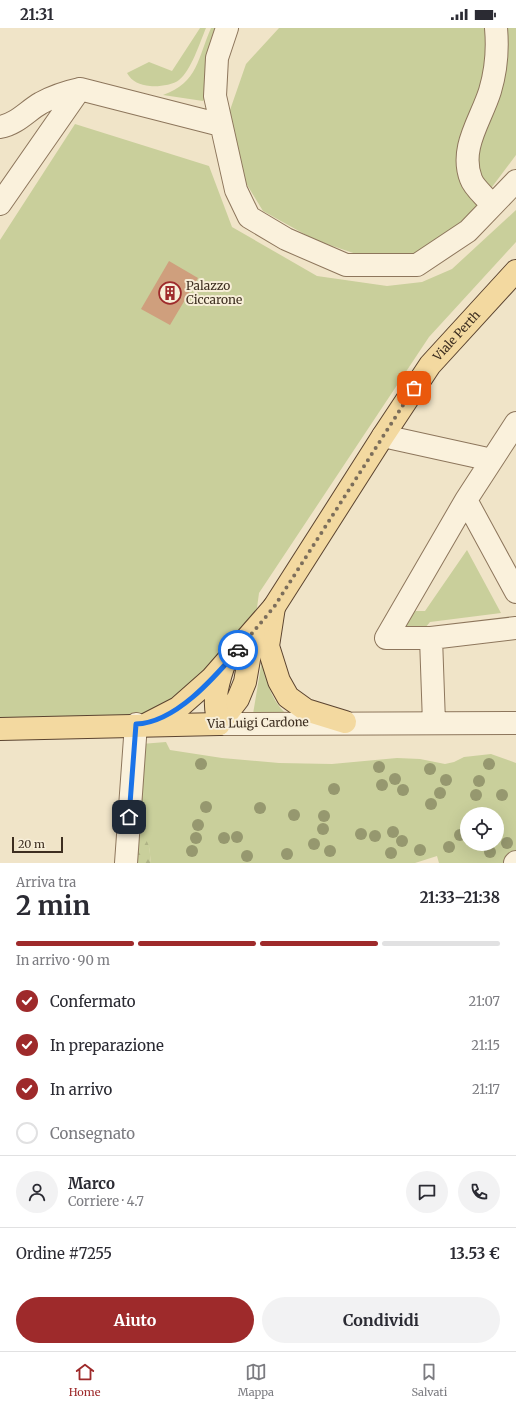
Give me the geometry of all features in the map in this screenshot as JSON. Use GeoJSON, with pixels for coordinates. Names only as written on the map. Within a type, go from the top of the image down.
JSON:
{"type":"FeatureCollection","features":[{"type":"Feature","properties":{"kind":"main road","name":"Viale Perth"},"geometry":{"type":"LineString","coordinates":[[141,724],[178,708],[223,667],[274,607],[430,365],[516,270]]}},
{"type":"Feature","properties":{"kind":"main road","name":"Viale Perth"},"geometry":{"type":"LineString","coordinates":[[274,607],[268,646],[279,681],[288,697],[306,710],[345,722]]}},
{"type":"Feature","properties":{"kind":"main road"},"geometry":{"type":"LineString","coordinates":[[220,724],[238,699],[245,682],[254,630]]}},
{"type":"Feature","properties":{"kind":"main road","name":"Viale Perth"},"geometry":{"type":"LineString","coordinates":[[220,724],[215,708],[217,684],[223,667]]}},
{"type":"Feature","properties":{"kind":"main road","name":"Via Luigi Cardone"},"geometry":{"type":"LineString","coordinates":[[0,729],[141,724],[220,724]]}},
{"type":"Feature","properties":{"kind":"street"},"geometry":{"type":"LineString","coordinates":[[227,28],[217,58],[215,96],[236,190],[249,217],[286,240],[346,265],[417,265],[468,231],[516,181]]}},
{"type":"Feature","properties":{"kind":"street"},"geometry":{"type":"LineString","coordinates":[[492,205],[471,180],[467,161],[472,136],[490,92],[496,65],[496,28]]}},
{"type":"Feature","properties":{"kind":"street"},"geometry":{"type":"LineString","coordinates":[[0,127],[25,116],[40,104],[62,93],[80,89],[221,125]]}},
{"type":"Feature","properties":{"kind":"street"},"geometry":{"type":"LineString","coordinates":[[0,204],[80,89]]}},
{"type":"Feature","properties":{"kind":"street"},"geometry":{"type":"LineString","coordinates":[[516,423],[466,500],[386,638],[431,638],[516,628]]}},
{"type":"Feature","properties":{"kind":"street"},"geometry":{"type":"LineString","coordinates":[[383,436],[492,460]]}},
{"type":"Feature","properties":{"kind":"street"},"geometry":{"type":"LineString","coordinates":[[466,500],[516,592]]}},
{"type":"Feature","properties":{"kind":"street"},"geometry":{"type":"LineString","coordinates":[[431,638],[434,723]]}},
{"type":"Feature","properties":{"kind":"street","name":"Via Luigi Cardone"},"geometry":{"type":"LineString","coordinates":[[220,724],[345,722],[516,723]]}},
{"type":"Feature","properties":{"kind":"street"},"geometry":{"type":"LineString","coordinates":[[126,863],[141,724]]}},
{"type":"Feature","properties":{"kind":"green space"},"geometry":{"type":"Polygon","coordinates":[[[200,28],[206,28],[195,56],[183,76],[176,82],[161,86],[146,86],[134,81],[127,73],[149,62],[172,71],[200,28]]]}},
{"type":"Feature","properties":{"kind":"green space"},"geometry":{"type":"Polygon","coordinates":[[[211,28],[224,28],[207,96],[203,101],[163,95],[175,90],[190,76],[199,59],[211,28]]]}},
{"type":"Feature","properties":{"kind":"green space"},"geometry":{"type":"Polygon","coordinates":[[[279,28],[516,28],[516,155],[462,227],[414,255],[371,259],[315,240],[263,211],[241,175],[229,113],[246,64],[279,28]]]}},
{"type":"Feature","properties":{"kind":"green space"},"geometry":{"type":"Polygon","coordinates":[[[75,124],[209,166],[232,227],[317,276],[387,286],[422,282],[452,269],[516,210],[516,242],[429,337],[259,593],[254,630],[158,719],[0,719],[0,240],[75,124]]]}},
{"type":"Feature","properties":{"kind":"green space"},"geometry":{"type":"Polygon","coordinates":[[[467,550],[501,613],[430,622],[425,628],[411,629],[406,627],[405,620],[407,615],[416,611],[425,611],[467,550]]]}},
{"type":"Feature","properties":{"kind":"green space"},"geometry":{"type":"Polygon","coordinates":[[[262,660],[271,693],[279,706],[292,719],[253,714],[262,660]]]}},
{"type":"Feature","properties":{"kind":"green space"},"geometry":{"type":"Polygon","coordinates":[[[166,742],[170,750],[222,758],[279,763],[332,764],[397,758],[420,759],[445,764],[454,762],[464,757],[491,754],[516,763],[516,857],[508,863],[439,863],[437,856],[415,863],[151,863],[149,847],[132,832],[141,744],[166,742]]]}},
{"type":"Feature","properties":{"kind":"green space"},"geometry":{"type":"Polygon","coordinates":[[[132,832],[143,837],[148,843],[151,863],[130,863],[132,832]]]}},
{"type":"Feature","properties":{"kind":"building","name":"Palazzo Ciccarone"},"geometry":{"type":"Polygon","coordinates":[[[169,261],[198,278],[170,325],[141,309],[169,261]]]}},
{"type":"Feature","properties":{"kind":"way so far"},"geometry":{"type":"LineString","coordinates":[[238,650],[274,607],[290,584],[414,388]]}},
{"type":"Feature","properties":{"kind":"place","name":"Palazzo Ciccarone"},"geometry":{"type":"Point","coordinates":[170,293]}},
{"type":"Feature","properties":{"kind":"route"},"geometry":{"type":"LineString","coordinates":[[129,817],[136,724],[147,724],[178,708],[212,678],[238,650]]}}]}
